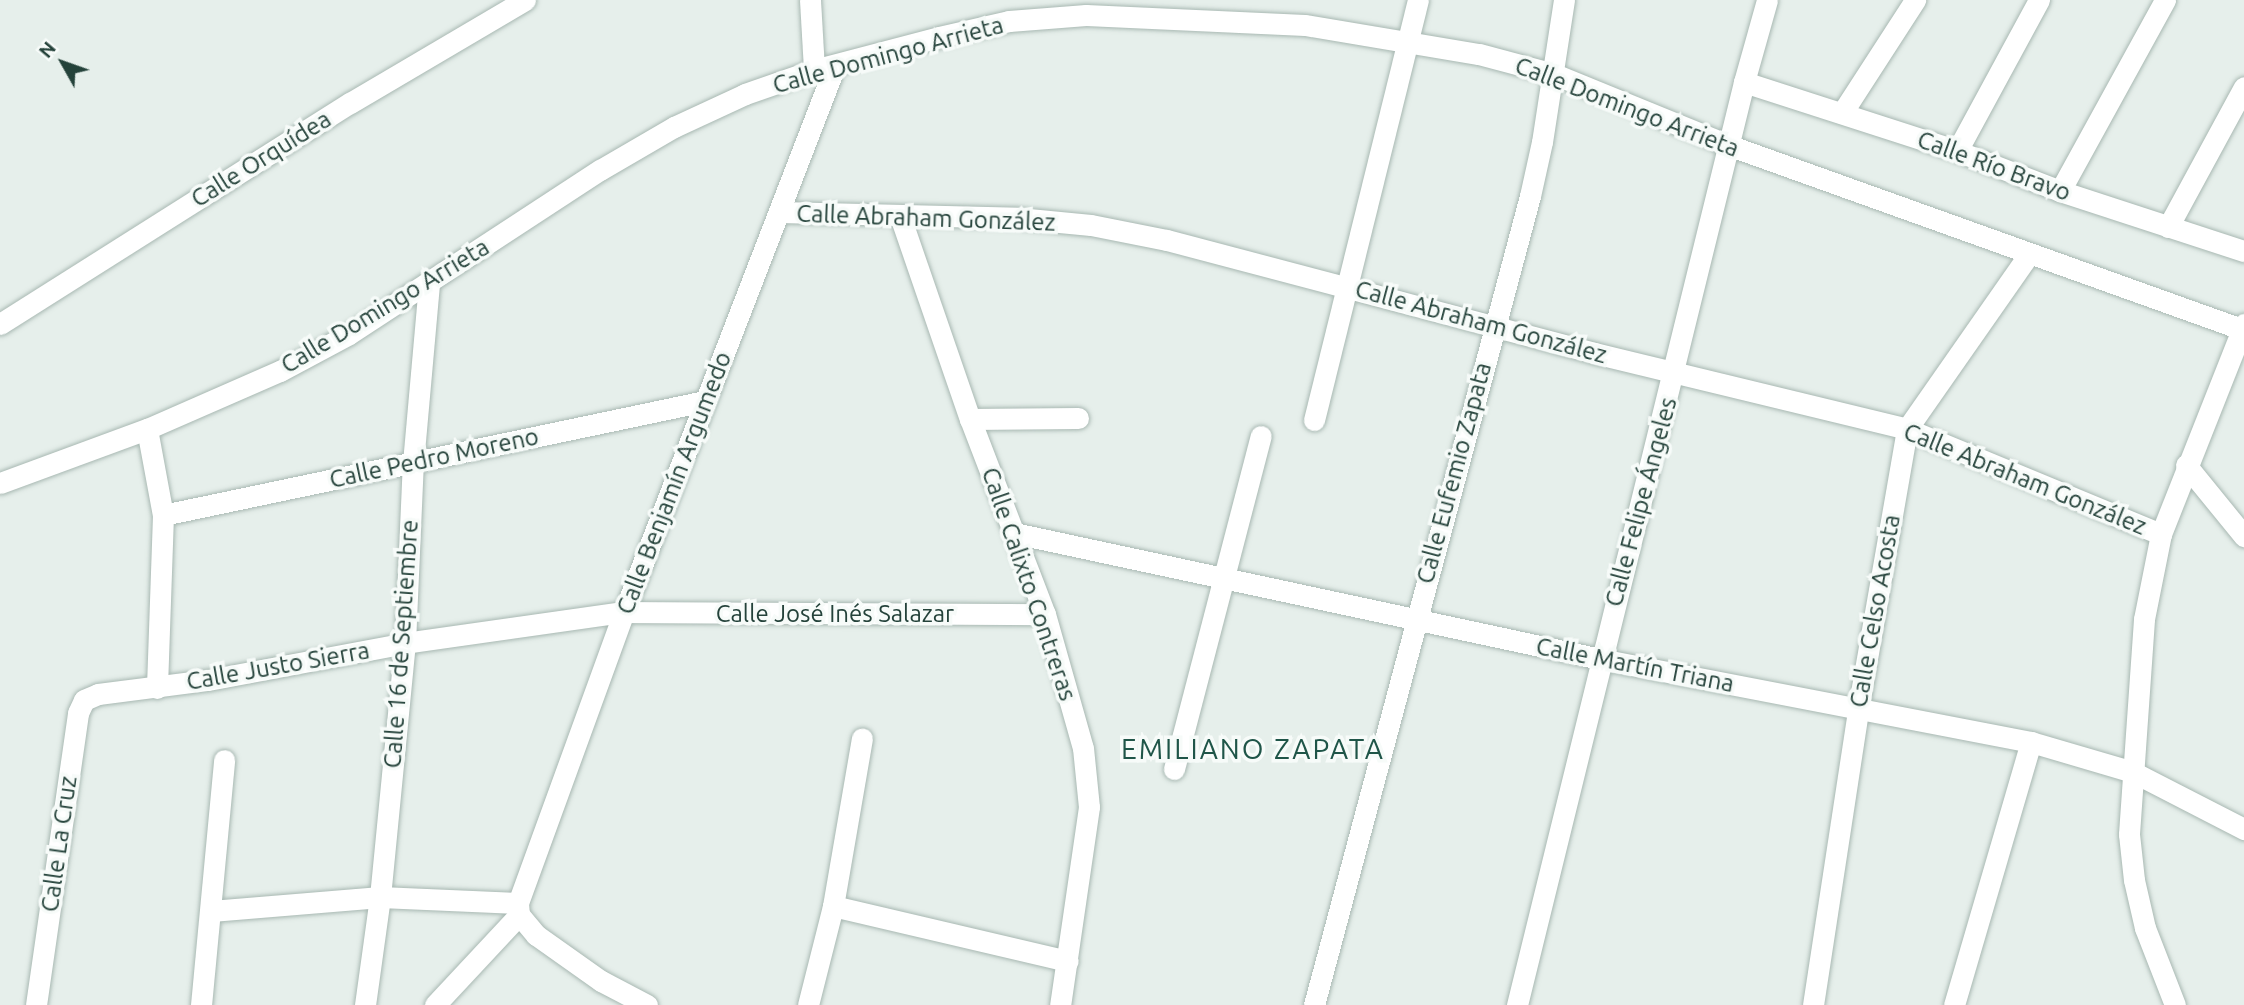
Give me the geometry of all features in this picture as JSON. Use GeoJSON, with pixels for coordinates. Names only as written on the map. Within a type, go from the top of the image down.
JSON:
{"type":"FeatureCollection","features":[{"type":"Feature","properties":{"kind":"street","name":"Calle Orquídea"},"geometry":{"type":"LineString","coordinates":[[0,324],[350,103],[525,0]]}},
{"type":"Feature","properties":{"kind":"street"},"geometry":{"type":"LineString","coordinates":[[810,0],[825,68]]}},
{"type":"Feature","properties":{"kind":"street"},"geometry":{"type":"LineString","coordinates":[[1314,420],[1418,0]]}},
{"type":"Feature","properties":{"kind":"street","name":"Calle Eufemio Zapata"},"geometry":{"type":"LineString","coordinates":[[1314,1005],[1493,326],[1530,196],[1554,74],[1564,0]]}},
{"type":"Feature","properties":{"kind":"street","name":"Calle Felipe Ángeles"},"geometry":{"type":"LineString","coordinates":[[1517,1005],[1600,659],[1675,372],[1728,145],[1767,0]]}},
{"type":"Feature","properties":{"kind":"street"},"geometry":{"type":"LineString","coordinates":[[1842,113],[1915,0]]}},
{"type":"Feature","properties":{"kind":"street"},"geometry":{"type":"LineString","coordinates":[[1957,151],[2039,0]]}},
{"type":"Feature","properties":{"kind":"street"},"geometry":{"type":"LineString","coordinates":[[2060,191],[2165,0]]}},
{"type":"Feature","properties":{"kind":"street","name":"Calle Domingo Arrieta"},"geometry":{"type":"LineString","coordinates":[[0,482],[148,429],[280,371],[349,334],[600,170],[674,127],[745,94],[825,68],[1009,22],[1086,15],[1305,24],[1479,54],[1554,74],[1728,145],[2243,328]]}},
{"type":"Feature","properties":{"kind":"street","name":"Calle Benjamín Argumedo"},"geometry":{"type":"LineString","coordinates":[[519,909],[624,612],[779,212],[825,68]]}},
{"type":"Feature","properties":{"kind":"street","name":"Calle Río Bravo"},"geometry":{"type":"LineString","coordinates":[[1744,82],[1957,151],[2060,191],[2244,251]]}},
{"type":"Feature","properties":{"kind":"street"},"geometry":{"type":"LineString","coordinates":[[2168,227],[2244,87]]}},
{"type":"Feature","properties":{"kind":"street","name":"Calle Abraham González"},"geometry":{"type":"LineString","coordinates":[[779,212],[1018,218],[1091,225],[1167,240],[1348,285],[1493,326],[1907,429],[2161,534]]}},
{"type":"Feature","properties":{"kind":"street","name":"Calle Calixto Contreras"},"geometry":{"type":"LineString","coordinates":[[900,216],[970,419],[1045,614],[1088,775],[1089,807],[1060,1005]]}},
{"type":"Feature","properties":{"kind":"street","name":"Calle Celso Acosta"},"geometry":{"type":"LineString","coordinates":[[1813,1005],[1858,710],[1907,429],[2029,254]]}},
{"type":"Feature","properties":{"kind":"street","name":"Calle 16 de Septiembre"},"geometry":{"type":"LineString","coordinates":[[365,1005],[380,897],[405,643],[414,463],[429,283]]}},
{"type":"Feature","properties":{"kind":"street"},"geometry":{"type":"LineString","coordinates":[[2175,1005],[2144,928],[2134,880],[2129,834],[2144,619],[2161,534],[2186,465],[2243,328]]}},
{"type":"Feature","properties":{"kind":"street","name":"Calle Pedro Moreno"},"geometry":{"type":"LineString","coordinates":[[163,515],[705,401]]}},
{"type":"Feature","properties":{"kind":"street"},"geometry":{"type":"LineString","coordinates":[[970,419],[1078,418]]}},
{"type":"Feature","properties":{"kind":"street"},"geometry":{"type":"LineString","coordinates":[[148,429],[163,515],[157,688]]}},
{"type":"Feature","properties":{"kind":"street"},"geometry":{"type":"LineString","coordinates":[[1174,769],[1227,578],[1261,436]]}},
{"type":"Feature","properties":{"kind":"street"},"geometry":{"type":"LineString","coordinates":[[2186,465],[2244,536]]}},
{"type":"Feature","properties":{"kind":"street","name":"Calle Martín Triana"},"geometry":{"type":"LineString","coordinates":[[1014,533],[1600,659],[2031,742],[2133,772],[2244,829]]}},
{"type":"Feature","properties":{"kind":"street","name":"Calle José Inés Salazar"},"geometry":{"type":"LineString","coordinates":[[624,612],[1045,614]]}},
{"type":"Feature","properties":{"kind":"street","name":"Calle Justo Sierra"},"geometry":{"type":"LineString","coordinates":[[98,694],[157,688],[405,643],[624,612]]}},
{"type":"Feature","properties":{"kind":"street","name":"Calle La Cruz"},"geometry":{"type":"LineString","coordinates":[[36,1005],[78,713],[84,700],[98,694]]}},
{"type":"Feature","properties":{"kind":"street"},"geometry":{"type":"LineString","coordinates":[[808,1005],[833,906],[862,738]]}},
{"type":"Feature","properties":{"kind":"street"},"geometry":{"type":"LineString","coordinates":[[1954,1005],[2031,742]]}},
{"type":"Feature","properties":{"kind":"street"},"geometry":{"type":"LineString","coordinates":[[201,1005],[225,761]]}},
{"type":"Feature","properties":{"kind":"street"},"geometry":{"type":"LineString","coordinates":[[211,911],[380,897],[519,909]]}},
{"type":"Feature","properties":{"kind":"street"},"geometry":{"type":"LineString","coordinates":[[833,906],[1068,961]]}},
{"type":"Feature","properties":{"kind":"street"},"geometry":{"type":"LineString","coordinates":[[519,909],[536,935],[601,981],[647,1005]]}},
{"type":"Feature","properties":{"kind":"street"},"geometry":{"type":"LineString","coordinates":[[436,1005],[519,909]]}},
{"type":"Feature","properties":{"kind":"street"},"geometry":{"type":"LineString","coordinates":[[601,981],[604,1005]]}},
{"type":"Feature","properties":{"kind":"district","name":"EMILIANO ZAPATA"},"geometry":{"type":"Point","coordinates":[1253,749]}}]}
